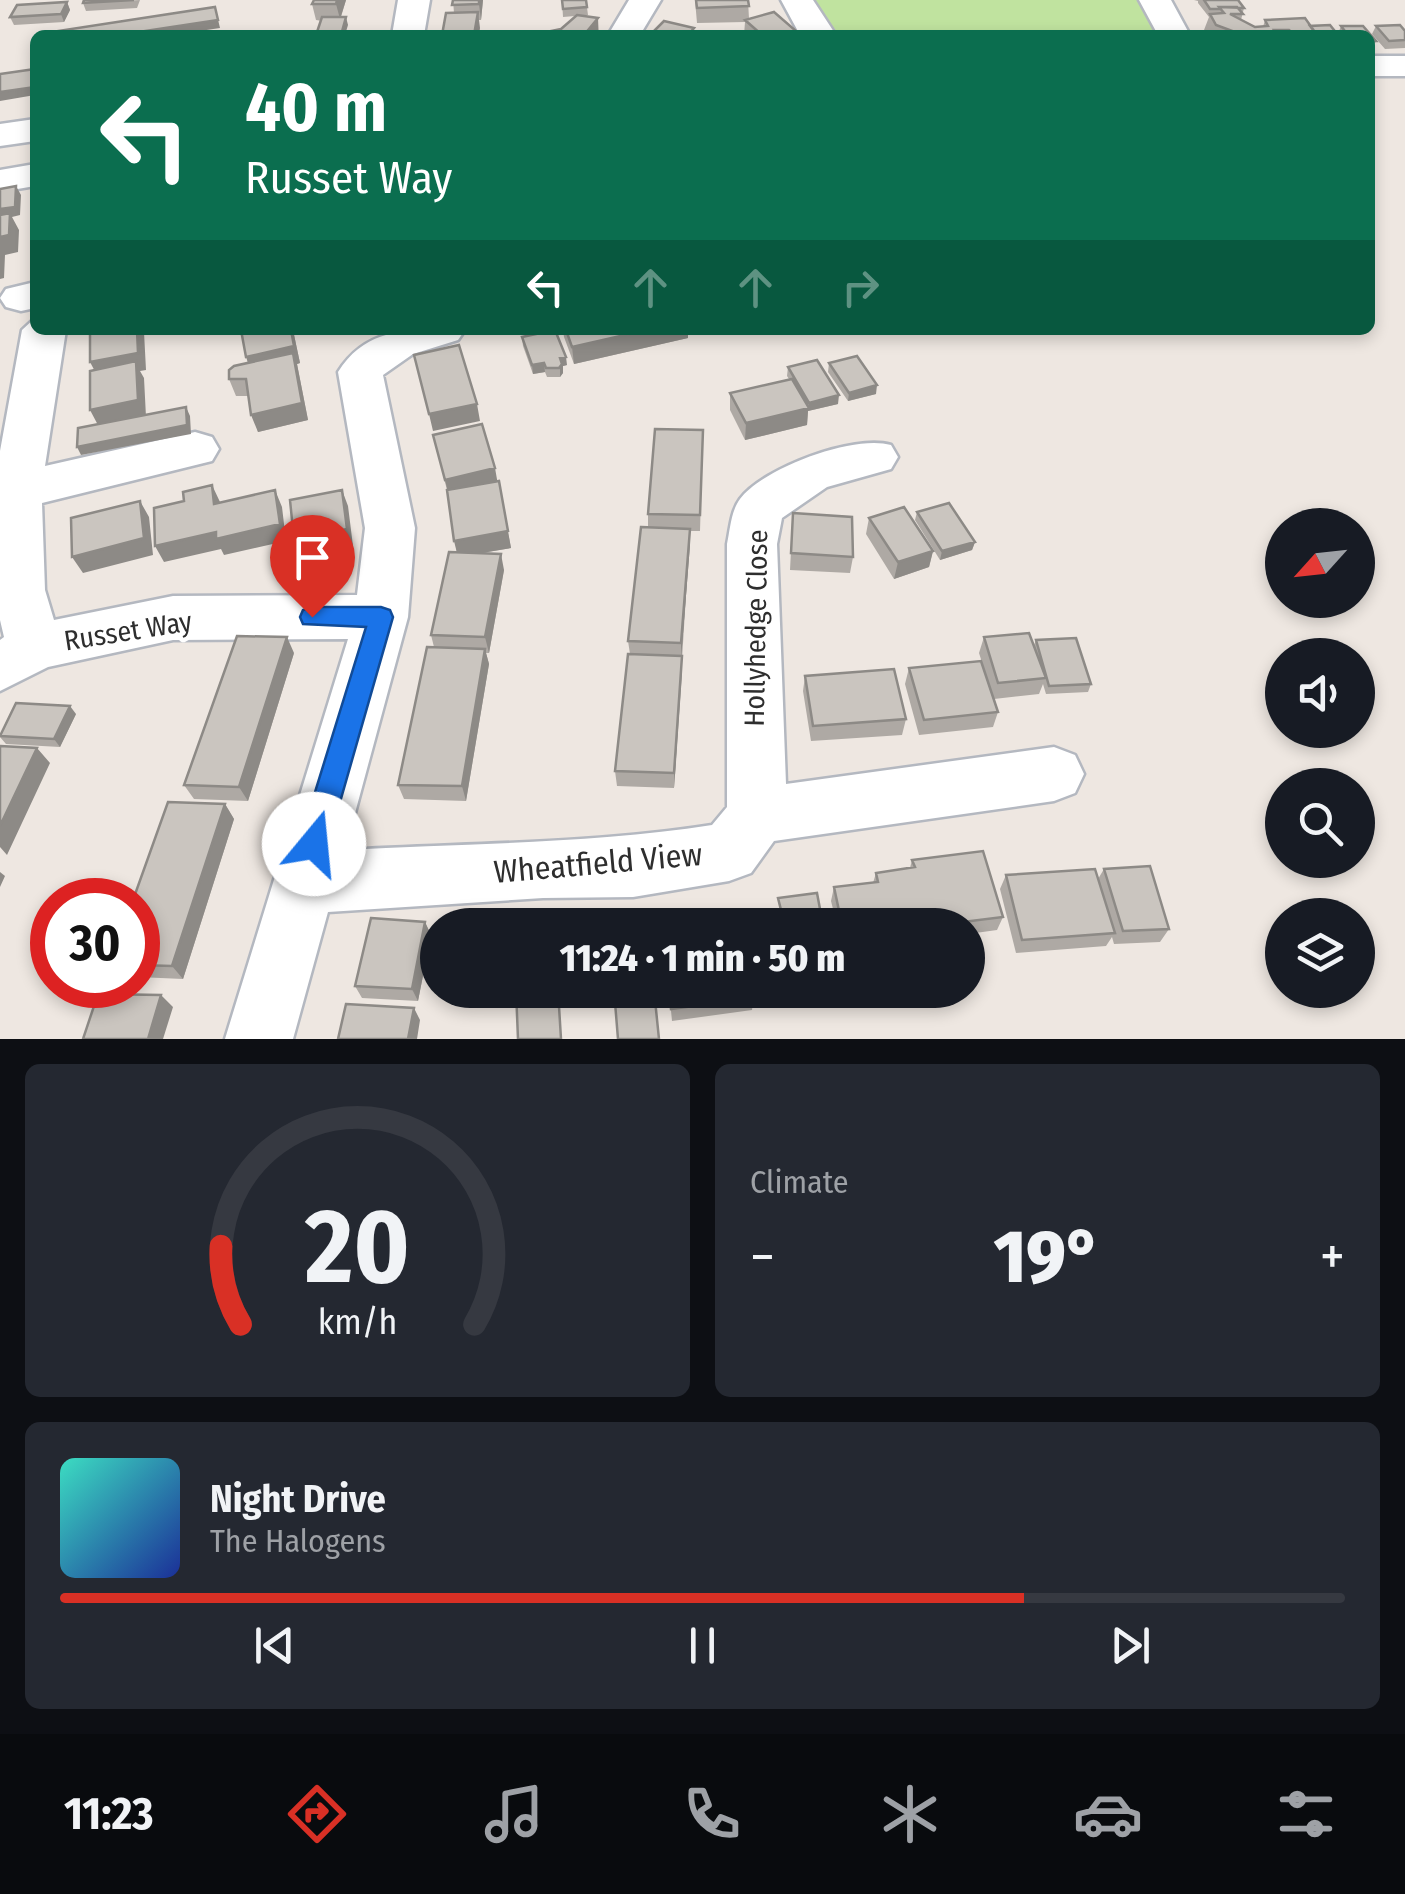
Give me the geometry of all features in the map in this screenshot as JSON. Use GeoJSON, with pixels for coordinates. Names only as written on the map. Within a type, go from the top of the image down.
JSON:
{"type":"FeatureCollection","features":[{"type":"Feature","properties":{"kind":"street"},"geometry":{"type":"LineString","coordinates":[[409,30],[414,0]]}},
{"type":"Feature","properties":{"kind":"street"},"geometry":{"type":"LineString","coordinates":[[627,30],[644,0]]}},
{"type":"Feature","properties":{"kind":"street"},"geometry":{"type":"LineString","coordinates":[[797,0],[813,30]]}},
{"type":"Feature","properties":{"kind":"street"},"geometry":{"type":"LineString","coordinates":[[1155,0],[1171,30]]}},
{"type":"Feature","properties":{"kind":"street"},"geometry":{"type":"LineString","coordinates":[[1375,66],[1405,66]]}},
{"type":"Feature","properties":{"kind":"street"},"geometry":{"type":"LineString","coordinates":[[0,135],[30,131]]}},
{"type":"Feature","properties":{"kind":"street"},"geometry":{"type":"LineString","coordinates":[[0,181],[30,176]]}},
{"type":"Feature","properties":{"kind":"street"},"geometry":{"type":"LineString","coordinates":[[17,658],[16,491],[30,316]]}},
{"type":"Feature","properties":{"kind":"street"},"geometry":{"type":"LineString","coordinates":[[259,1039],[381,617],[390,528],[360,372],[377,353],[421,335]]}},
{"type":"Feature","properties":{"kind":"street"},"geometry":{"type":"LineString","coordinates":[[16,491],[195,449]]}},
{"type":"Feature","properties":{"kind":"street","name":"Hollyhedge Close"},"geometry":{"type":"LineString","coordinates":[[757,816],[752,544],[760,509],[811,474],[874,457]]}},
{"type":"Feature","properties":{"kind":"street","name":"Russet Way"},"geometry":{"type":"LineString","coordinates":[[17,658],[174,618],[381,617]]}},
{"type":"Feature","properties":{"kind":"street"},"geometry":{"type":"LineString","coordinates":[[757,816],[1054,774]]}},
{"type":"Feature","properties":{"kind":"street","name":"Wheatfield View"},"geometry":{"type":"LineString","coordinates":[[302,882],[543,868],[634,868],[728,852],[757,816]]}},
{"type":"Feature","properties":{"kind":"green space"},"geometry":{"type":"Polygon","coordinates":[[[814,0],[1139,0],[1160,30],[835,30],[814,0]]]}},
{"type":"Feature","properties":{"kind":"building"},"geometry":{"type":"Polygon","coordinates":[[[84,0],[134,0],[83,3],[84,0]]]}},
{"type":"Feature","properties":{"kind":"building"},"geometry":{"type":"Polygon","coordinates":[[[314,0],[337,0],[336,4],[312,4],[314,0]]]}},
{"type":"Feature","properties":{"kind":"building"},"geometry":{"type":"Polygon","coordinates":[[[453,0],[479,0],[479,4],[452,5],[453,0]]]}},
{"type":"Feature","properties":{"kind":"building"},"geometry":{"type":"Polygon","coordinates":[[[562,0],[586,0],[587,7],[563,9],[562,0]]]}},
{"type":"Feature","properties":{"kind":"building"},"geometry":{"type":"Polygon","coordinates":[[[696,0],[748,0],[749,6],[697,8],[696,0]]]}},
{"type":"Feature","properties":{"kind":"building"},"geometry":{"type":"Polygon","coordinates":[[[1204,0],[1238,0],[1244,8],[1210,9],[1204,0]]]}},
{"type":"Feature","properties":{"kind":"building"},"geometry":{"type":"Polygon","coordinates":[[[67,2],[61,14],[10,17],[17,5],[67,2]]]}},
{"type":"Feature","properties":{"kind":"building"},"geometry":{"type":"Polygon","coordinates":[[[215,7],[218,20],[152,30],[65,30],[215,7]]]}},
{"type":"Feature","properties":{"kind":"building"},"geometry":{"type":"Polygon","coordinates":[[[1219,7],[1237,7],[1243,14],[1230,14],[1255,27],[1268,26],[1265,20],[1305,18],[1313,30],[1230,30],[1216,25],[1210,14],[1224,13],[1219,7]]]}},
{"type":"Feature","properties":{"kind":"building"},"geometry":{"type":"Polygon","coordinates":[[[478,12],[475,30],[443,30],[446,13],[478,12]]]}},
{"type":"Feature","properties":{"kind":"building"},"geometry":{"type":"Polygon","coordinates":[[[774,12],[795,30],[756,30],[745,20],[774,12]]]}},
{"type":"Feature","properties":{"kind":"building"},"geometry":{"type":"Polygon","coordinates":[[[577,15],[598,18],[588,30],[556,30],[577,15]]]}},
{"type":"Feature","properties":{"kind":"building"},"geometry":{"type":"Polygon","coordinates":[[[322,17],[346,17],[342,30],[318,30],[322,17]]]}},
{"type":"Feature","properties":{"kind":"building"},"geometry":{"type":"Polygon","coordinates":[[[664,21],[694,28],[692,30],[655,30],[664,21]]]}},
{"type":"Feature","properties":{"kind":"building"},"geometry":{"type":"Polygon","coordinates":[[[1330,25],[1334,30],[1313,30],[1310,26],[1330,25]]]}},
{"type":"Feature","properties":{"kind":"building"},"geometry":{"type":"Polygon","coordinates":[[[1400,25],[1405,40],[1389,41],[1376,26],[1400,25]]]}},
{"type":"Feature","properties":{"kind":"building"},"geometry":{"type":"Polygon","coordinates":[[[1341,26],[1363,26],[1366,30],[1344,30],[1341,26]]]}},
{"type":"Feature","properties":{"kind":"building"},"geometry":{"type":"Polygon","coordinates":[[[30,70],[30,88],[0,92],[0,74],[30,70]]]}},
{"type":"Feature","properties":{"kind":"building"},"geometry":{"type":"Polygon","coordinates":[[[16,186],[15,207],[0,209],[0,189],[16,186]]]}},
{"type":"Feature","properties":{"kind":"building"},"geometry":{"type":"Polygon","coordinates":[[[10,213],[9,235],[0,237],[0,215],[10,213]]]}},
{"type":"Feature","properties":{"kind":"building"},"geometry":{"type":"Polygon","coordinates":[[[90,335],[137,335],[138,353],[90,362],[90,335]]]}},
{"type":"Feature","properties":{"kind":"building"},"geometry":{"type":"Polygon","coordinates":[[[242,335],[292,335],[294,346],[246,357],[242,335]]]}},
{"type":"Feature","properties":{"kind":"building"},"geometry":{"type":"Polygon","coordinates":[[[557,335],[566,357],[560,358],[559,368],[546,368],[544,363],[532,365],[522,337],[557,335]]]}},
{"type":"Feature","properties":{"kind":"building"},"geometry":{"type":"Polygon","coordinates":[[[568,335],[625,335],[572,347],[568,335]]]}},
{"type":"Feature","properties":{"kind":"building"},"geometry":{"type":"Polygon","coordinates":[[[459,345],[477,404],[429,414],[414,355],[459,345]]]}},
{"type":"Feature","properties":{"kind":"building"},"geometry":{"type":"Polygon","coordinates":[[[293,353],[302,403],[251,415],[246,379],[229,379],[229,370],[293,353]]]}},
{"type":"Feature","properties":{"kind":"building"},"geometry":{"type":"Polygon","coordinates":[[[857,356],[877,385],[849,393],[829,363],[857,356]]]}},
{"type":"Feature","properties":{"kind":"building"},"geometry":{"type":"Polygon","coordinates":[[[817,360],[839,395],[809,403],[788,367],[817,360]]]}},
{"type":"Feature","properties":{"kind":"building"},"geometry":{"type":"Polygon","coordinates":[[[136,361],[138,400],[90,410],[90,371],[136,361]]]}},
{"type":"Feature","properties":{"kind":"building"},"geometry":{"type":"Polygon","coordinates":[[[792,379],[809,408],[746,423],[730,393],[792,379]]]}},
{"type":"Feature","properties":{"kind":"building"},"geometry":{"type":"Polygon","coordinates":[[[186,407],[187,425],[77,447],[78,428],[186,407]]]}},
{"type":"Feature","properties":{"kind":"building"},"geometry":{"type":"Polygon","coordinates":[[[482,424],[495,468],[445,480],[433,435],[482,424]]]}},
{"type":"Feature","properties":{"kind":"building"},"geometry":{"type":"Polygon","coordinates":[[[655,429],[703,430],[700,515],[648,514],[655,429]]]}},
{"type":"Feature","properties":{"kind":"building"},"geometry":{"type":"Polygon","coordinates":[[[499,481],[508,531],[454,541],[447,490],[499,481]]]}},
{"type":"Feature","properties":{"kind":"building"},"geometry":{"type":"Polygon","coordinates":[[[212,485],[214,504],[275,490],[280,524],[216,539],[216,532],[155,546],[154,508],[184,501],[183,492],[212,485]]]}},
{"type":"Feature","properties":{"kind":"building"},"geometry":{"type":"Polygon","coordinates":[[[342,490],[347,529],[294,540],[290,500],[342,490]]]}},
{"type":"Feature","properties":{"kind":"building"},"geometry":{"type":"Polygon","coordinates":[[[140,501],[144,538],[72,557],[71,518],[140,501]]]}},
{"type":"Feature","properties":{"kind":"building"},"geometry":{"type":"Polygon","coordinates":[[[949,503],[975,542],[942,551],[917,512],[949,503]]]}},
{"type":"Feature","properties":{"kind":"building"},"geometry":{"type":"Polygon","coordinates":[[[904,507],[933,551],[898,562],[869,518],[904,507]]]}},
{"type":"Feature","properties":{"kind":"building"},"geometry":{"type":"Polygon","coordinates":[[[793,513],[852,517],[853,557],[791,553],[793,513]]]}},
{"type":"Feature","properties":{"kind":"building"},"geometry":{"type":"Polygon","coordinates":[[[641,527],[690,529],[681,643],[628,641],[641,527]]]}},
{"type":"Feature","properties":{"kind":"building"},"geometry":{"type":"Polygon","coordinates":[[[449,552],[501,554],[485,637],[431,635],[449,552]]]}},
{"type":"Feature","properties":{"kind":"building"},"geometry":{"type":"Polygon","coordinates":[[[1029,633],[1046,678],[998,683],[984,637],[1029,633]]]}},
{"type":"Feature","properties":{"kind":"building"},"geometry":{"type":"Polygon","coordinates":[[[237,636],[287,637],[239,787],[184,785],[237,636]]]}},
{"type":"Feature","properties":{"kind":"building"},"geometry":{"type":"Polygon","coordinates":[[[1076,638],[1091,684],[1049,686],[1036,640],[1076,638]]]}},
{"type":"Feature","properties":{"kind":"building"},"geometry":{"type":"Polygon","coordinates":[[[427,647],[485,649],[462,786],[398,785],[427,647]]]}},
{"type":"Feature","properties":{"kind":"building"},"geometry":{"type":"Polygon","coordinates":[[[628,654],[682,656],[674,773],[615,771],[628,654]]]}},
{"type":"Feature","properties":{"kind":"building"},"geometry":{"type":"Polygon","coordinates":[[[981,661],[998,712],[924,720],[909,668],[981,661]]]}},
{"type":"Feature","properties":{"kind":"building"},"geometry":{"type":"Polygon","coordinates":[[[894,669],[906,719],[813,726],[805,676],[894,669]]]}},
{"type":"Feature","properties":{"kind":"building"},"geometry":{"type":"Polygon","coordinates":[[[16,703],[70,706],[54,739],[0,736],[16,703]]]}},
{"type":"Feature","properties":{"kind":"building"},"geometry":{"type":"Polygon","coordinates":[[[0,746],[37,748],[0,826],[0,746]]]}},
{"type":"Feature","properties":{"kind":"building"},"geometry":{"type":"Polygon","coordinates":[[[168,802],[225,804],[172,966],[160,966],[160,878],[141,878],[168,802]]]}},
{"type":"Feature","properties":{"kind":"building"},"geometry":{"type":"Polygon","coordinates":[[[983,851],[1003,917],[985,919],[985,908],[838,908],[834,887],[878,882],[876,873],[915,867],[912,860],[983,851]]]}},
{"type":"Feature","properties":{"kind":"building"},"geometry":{"type":"Polygon","coordinates":[[[1150,866],[1169,929],[1123,931],[1104,869],[1150,866]]]}},
{"type":"Feature","properties":{"kind":"building"},"geometry":{"type":"Polygon","coordinates":[[[1095,869],[1115,933],[1022,940],[1006,875],[1095,869]]]}},
{"type":"Feature","properties":{"kind":"building"},"geometry":{"type":"Polygon","coordinates":[[[817,893],[820,908],[780,908],[778,898],[817,893]]]}},
{"type":"Feature","properties":{"kind":"building"},"geometry":{"type":"Polygon","coordinates":[[[371,918],[420,922],[420,948],[412,989],[355,986],[371,918]]]}},
{"type":"Feature","properties":{"kind":"building"},"geometry":{"type":"Polygon","coordinates":[[[346,1004],[414,1008],[408,1039],[338,1039],[346,1004]]]}},
{"type":"Feature","properties":{"kind":"building"},"geometry":{"type":"Polygon","coordinates":[[[93,1008],[157,1008],[148,1039],[83,1039],[93,1008]]]}},
{"type":"Feature","properties":{"kind":"building"},"geometry":{"type":"Polygon","coordinates":[[[517,1008],[559,1008],[561,1039],[518,1039],[517,1008]]]}},
{"type":"Feature","properties":{"kind":"building"},"geometry":{"type":"Polygon","coordinates":[[[615,1008],[656,1008],[659,1039],[618,1039],[615,1008]]]}},
{"type":"Feature","properties":{"kind":"route"},"geometry":{"type":"LineString","coordinates":[[312,617],[381,617],[314,844]]}}]}
